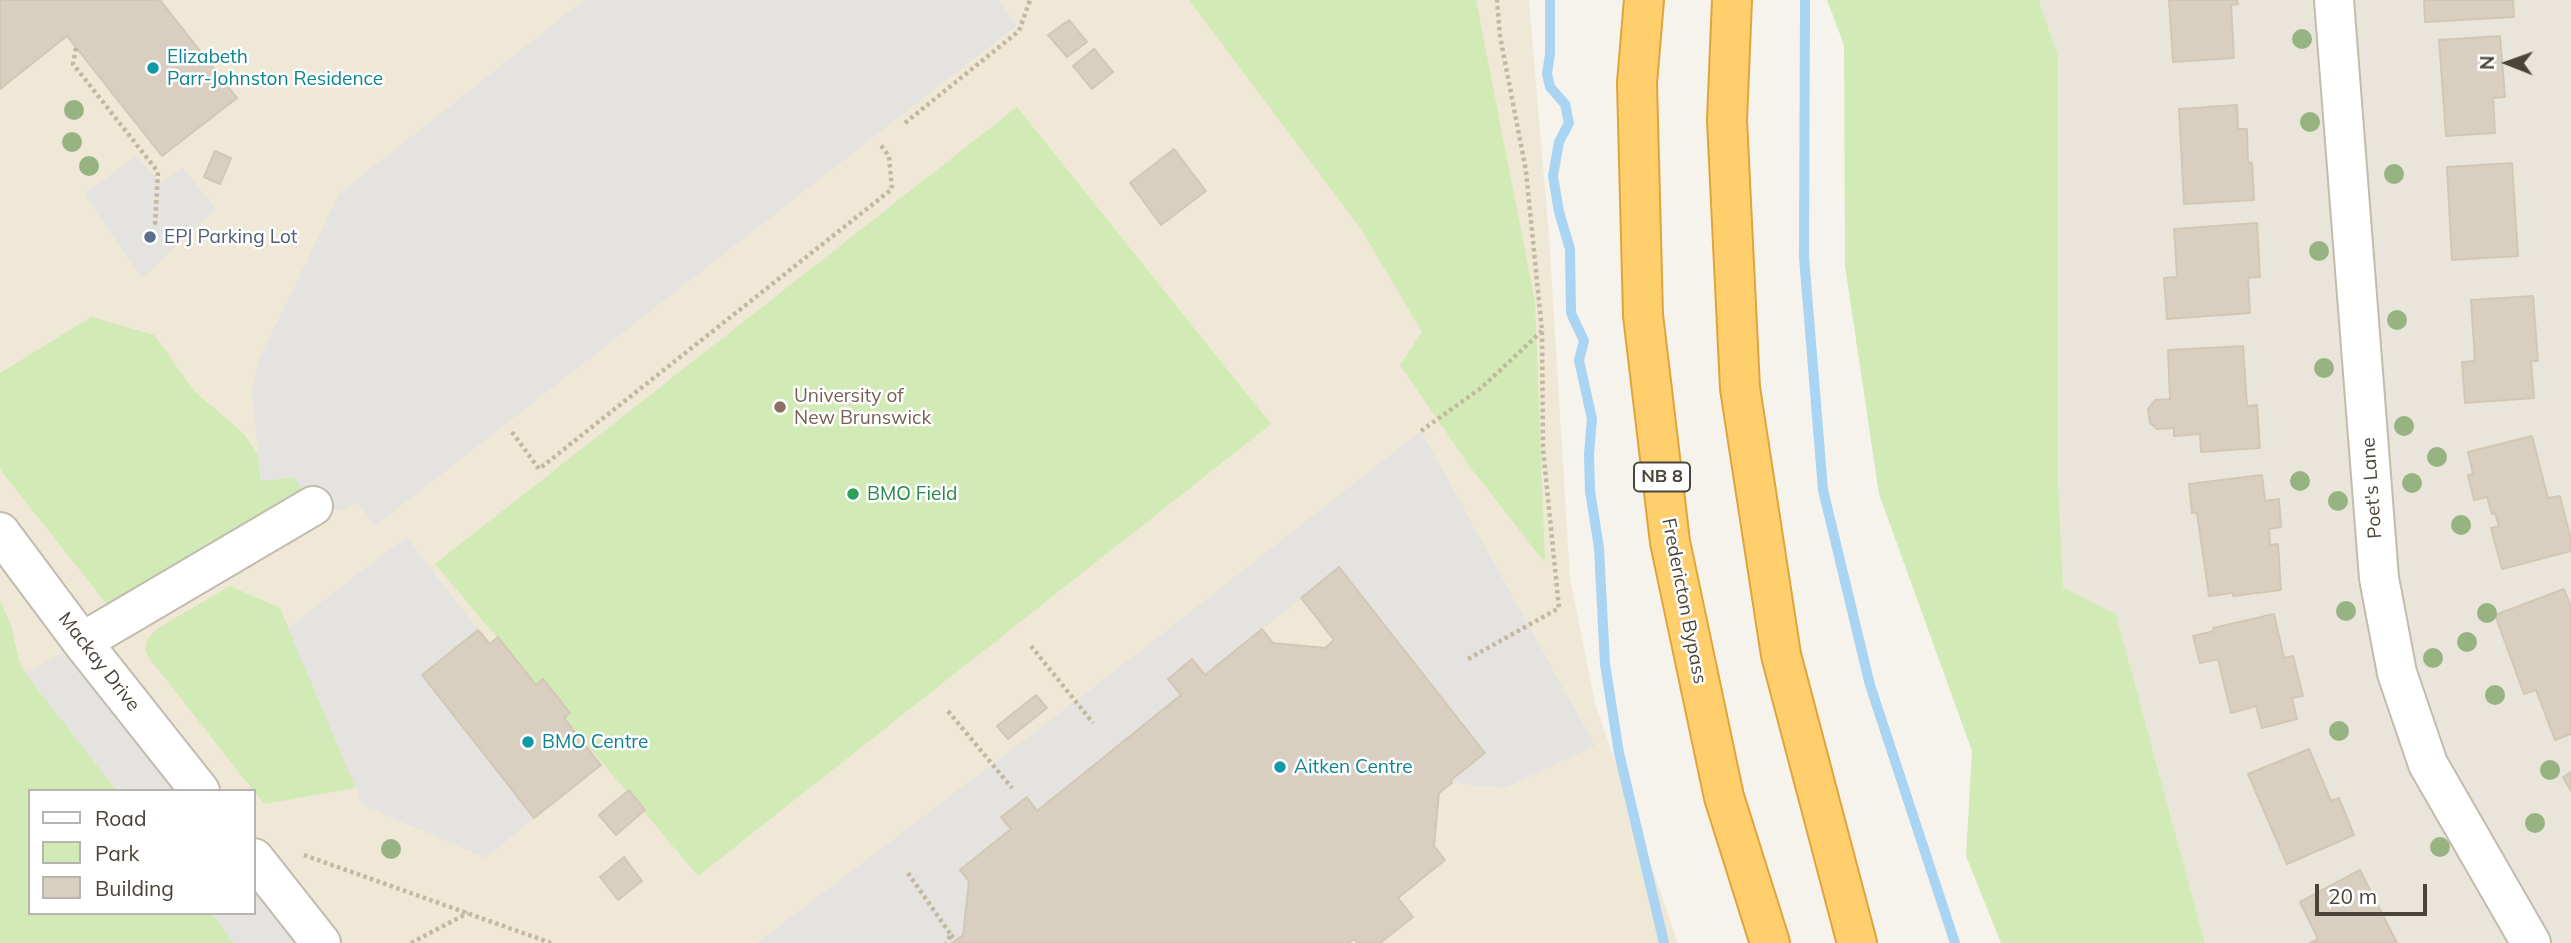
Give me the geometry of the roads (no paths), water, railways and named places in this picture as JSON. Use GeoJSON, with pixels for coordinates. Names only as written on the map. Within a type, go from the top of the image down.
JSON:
{"type":"FeatureCollection","features":[{"type":"Feature","properties":{"kind":"highway","name":"Fredericton Bypass"},"geometry":{"type":"LineString","coordinates":[[1644,0],[1637,83],[1643,315],[1670,542],[1724,797],[1770,943]]}},
{"type":"Feature","properties":{"kind":"highway"},"geometry":{"type":"LineString","coordinates":[[1732,0],[1727,120],[1740,388],[1781,655],[1857,943]]}},
{"type":"Feature","properties":{"kind":"street","name":"Poet's Lane"},"geometry":{"type":"LineString","coordinates":[[2334,0],[2379,578],[2397,673],[2428,764],[2531,943]]}},
{"type":"Feature","properties":{"kind":"street"},"geometry":{"type":"LineString","coordinates":[[82,642],[313,506]]}},
{"type":"Feature","properties":{"kind":"street","name":"Mackay Drive"},"geometry":{"type":"LineString","coordinates":[[0,532],[82,642],[198,789]]}},
{"type":"Feature","properties":{"kind":"street"},"geometry":{"type":"LineString","coordinates":[[1833,858],[1869,943]]}},
{"type":"Feature","properties":{"kind":"street"},"geometry":{"type":"LineString","coordinates":[[256,861],[321,943]]}},
{"type":"Feature","properties":{"kind":"waterway"},"geometry":{"type":"LineString","coordinates":[[1550,0],[1550,54],[1547,74],[1550,87],[1565,104],[1569,123],[1559,142],[1553,176],[1559,212],[1570,249],[1571,313],[1584,341],[1579,360],[1592,419],[1590,491],[1599,548],[1605,664],[1619,753],[1664,943]]}},
{"type":"Feature","properties":{"kind":"waterway"},"geometry":{"type":"LineString","coordinates":[[1805,0],[1804,257],[1823,490],[1870,685],[1955,943]]}},
{"type":"Feature","properties":{"kind":"place","name":"Elizabeth Parr-Johnston Residence"},"geometry":{"type":"Point","coordinates":[153,68]}},
{"type":"Feature","properties":{"kind":"place","name":"EPJ Parking Lot"},"geometry":{"type":"Point","coordinates":[150,237]}},
{"type":"Feature","properties":{"kind":"place","name":"University of New Brunswick"},"geometry":{"type":"Point","coordinates":[780,407]}},
{"type":"Feature","properties":{"kind":"place","name":"BMO Field"},"geometry":{"type":"Point","coordinates":[853,494]}},
{"type":"Feature","properties":{"kind":"place","name":"BMO Centre"},"geometry":{"type":"Point","coordinates":[528,742]}},
{"type":"Feature","properties":{"kind":"place","name":"Aitken Centre"},"geometry":{"type":"Point","coordinates":[1280,767]}}]}
